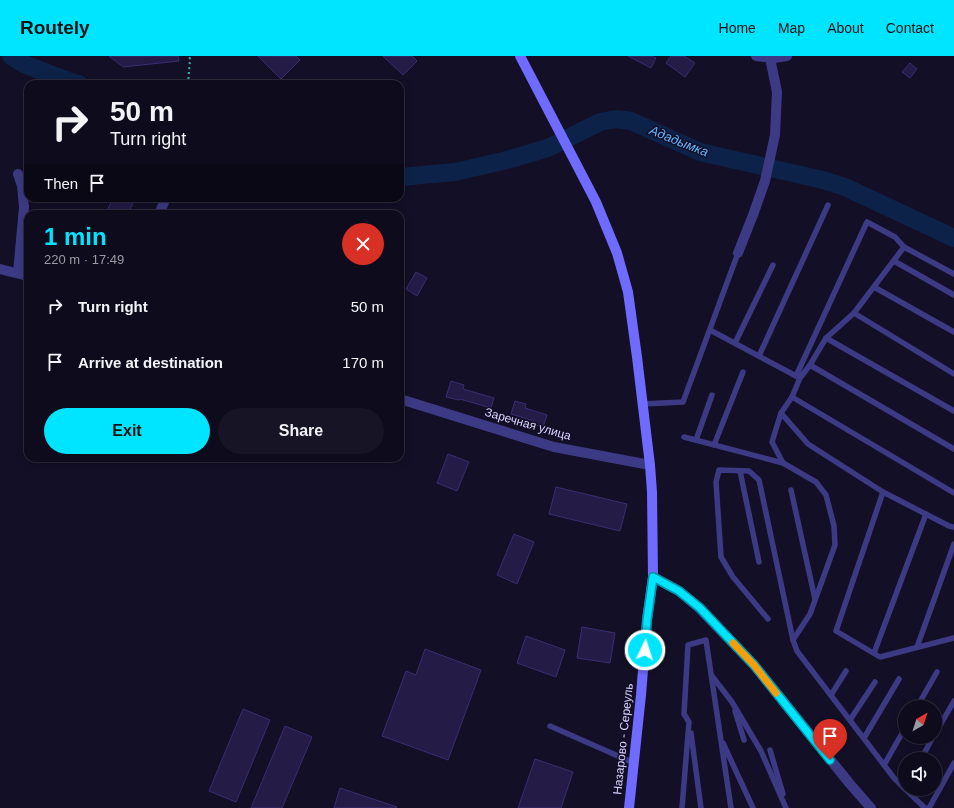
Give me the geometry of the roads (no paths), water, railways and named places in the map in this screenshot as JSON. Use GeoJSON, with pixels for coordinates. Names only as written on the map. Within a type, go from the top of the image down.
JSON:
{"type":"FeatureCollection","features":[{"type":"Feature","properties":{"kind":"street","name":"Назарово - Сереуль"},"geometry":{"type":"LineString","coordinates":[[520,56],[596,202],[617,252],[628,292],[650,466],[652,492],[653,577],[647,620],[629,808]]}},
{"type":"Feature","properties":{"kind":"street"},"geometry":{"type":"LineString","coordinates":[[756,56],[770,58],[787,56]]}},
{"type":"Feature","properties":{"kind":"street"},"geometry":{"type":"LineString","coordinates":[[738,253],[765,181],[775,135],[777,92],[770,58]]}},
{"type":"Feature","properties":{"kind":"street"},"geometry":{"type":"LineString","coordinates":[[18,174],[22,186],[24,207],[18,273]]}},
{"type":"Feature","properties":{"kind":"street"},"geometry":{"type":"LineString","coordinates":[[0,269],[24,275]]}},
{"type":"Feature","properties":{"kind":"street","name":"Заречная улица"},"geometry":{"type":"LineString","coordinates":[[404,400],[554,447],[650,466]]}},
{"type":"Feature","properties":{"kind":"street"},"geometry":{"type":"LineString","coordinates":[[653,577],[679,591],[700,608],[754,665],[850,784],[872,808]]}},
{"type":"Feature","properties":{"kind":"lane"},"geometry":{"type":"LineString","coordinates":[[759,356],[828,205]]}},
{"type":"Feature","properties":{"kind":"lane"},"geometry":{"type":"LineString","coordinates":[[783,463],[772,442],[781,413],[792,397],[798,377],[868,222],[895,237],[904,247],[954,274]]}},
{"type":"Feature","properties":{"kind":"lane"},"geometry":{"type":"LineString","coordinates":[[798,377],[810,365],[826,338],[854,313],[904,247]]}},
{"type":"Feature","properties":{"kind":"lane"},"geometry":{"type":"LineString","coordinates":[[642,404],[684,402],[738,253]]}},
{"type":"Feature","properties":{"kind":"lane"},"geometry":{"type":"LineString","coordinates":[[894,261],[954,296]]}},
{"type":"Feature","properties":{"kind":"lane"},"geometry":{"type":"LineString","coordinates":[[735,343],[773,265]]}},
{"type":"Feature","properties":{"kind":"lane"},"geometry":{"type":"LineString","coordinates":[[874,287],[954,332]]}},
{"type":"Feature","properties":{"kind":"lane"},"geometry":{"type":"LineString","coordinates":[[854,313],[954,374]]}},
{"type":"Feature","properties":{"kind":"lane"},"geometry":{"type":"LineString","coordinates":[[710,330],[798,377]]}},
{"type":"Feature","properties":{"kind":"lane"},"geometry":{"type":"LineString","coordinates":[[826,338],[954,410]]}},
{"type":"Feature","properties":{"kind":"lane"},"geometry":{"type":"LineString","coordinates":[[810,365],[954,449]]}},
{"type":"Feature","properties":{"kind":"lane"},"geometry":{"type":"LineString","coordinates":[[714,445],[743,372]]}},
{"type":"Feature","properties":{"kind":"lane"},"geometry":{"type":"LineString","coordinates":[[696,440],[712,395]]}},
{"type":"Feature","properties":{"kind":"lane"},"geometry":{"type":"LineString","coordinates":[[792,397],[954,493]]}},
{"type":"Feature","properties":{"kind":"lane"},"geometry":{"type":"LineString","coordinates":[[781,413],[808,444],[883,492],[949,526],[954,527]]}},
{"type":"Feature","properties":{"kind":"lane"},"geometry":{"type":"LineString","coordinates":[[684,437],[783,463],[816,482],[826,496],[834,526],[835,545],[810,614],[793,640]]}},
{"type":"Feature","properties":{"kind":"lane"},"geometry":{"type":"LineString","coordinates":[[768,619],[733,577],[721,557],[716,482],[719,470],[749,471],[759,480],[793,640],[798,651],[898,782]]}},
{"type":"Feature","properties":{"kind":"lane"},"geometry":{"type":"LineString","coordinates":[[740,471],[758,562]]}},
{"type":"Feature","properties":{"kind":"lane"},"geometry":{"type":"LineString","coordinates":[[791,490],[815,600]]}},
{"type":"Feature","properties":{"kind":"lane"},"geometry":{"type":"LineString","coordinates":[[883,492],[836,631],[880,657],[954,638]]}},
{"type":"Feature","properties":{"kind":"lane"},"geometry":{"type":"LineString","coordinates":[[874,653],[926,514]]}},
{"type":"Feature","properties":{"kind":"lane"},"geometry":{"type":"LineString","coordinates":[[917,647],[954,544]]}},
{"type":"Feature","properties":{"kind":"lane"},"geometry":{"type":"LineString","coordinates":[[701,808],[689,722],[684,714],[688,645],[706,640],[731,808]]}},
{"type":"Feature","properties":{"kind":"lane"},"geometry":{"type":"LineString","coordinates":[[831,695],[846,671]]}},
{"type":"Feature","properties":{"kind":"lane"},"geometry":{"type":"LineString","coordinates":[[921,700],[937,672]]}},
{"type":"Feature","properties":{"kind":"lane"},"geometry":{"type":"LineString","coordinates":[[711,676],[732,702],[761,751],[786,808]]}},
{"type":"Feature","properties":{"kind":"lane"},"geometry":{"type":"LineString","coordinates":[[864,738],[899,679]]}},
{"type":"Feature","properties":{"kind":"lane"},"geometry":{"type":"LineString","coordinates":[[850,720],[874,682]]}},
{"type":"Feature","properties":{"kind":"lane"},"geometry":{"type":"LineString","coordinates":[[942,722],[954,701]]}},
{"type":"Feature","properties":{"kind":"lane"},"geometry":{"type":"LineString","coordinates":[[732,702],[744,740]]}},
{"type":"Feature","properties":{"kind":"lane"},"geometry":{"type":"LineString","coordinates":[[682,808],[689,722]]}},
{"type":"Feature","properties":{"kind":"lane"},"geometry":{"type":"LineString","coordinates":[[550,726],[634,763]]}},
{"type":"Feature","properties":{"kind":"lane"},"geometry":{"type":"LineString","coordinates":[[720,735],[752,808]]}},
{"type":"Feature","properties":{"kind":"lane"},"geometry":{"type":"LineString","coordinates":[[884,765],[898,740]]}},
{"type":"Feature","properties":{"kind":"lane"},"geometry":{"type":"LineString","coordinates":[[770,750],[786,808]]}},
{"type":"Feature","properties":{"kind":"lane"},"geometry":{"type":"LineString","coordinates":[[929,808],[954,763]]}},
{"type":"Feature","properties":{"kind":"lane"},"geometry":{"type":"LineString","coordinates":[[913,796],[925,808]]}},
{"type":"Feature","properties":{"kind":"waterway","name":"Ададымка"},"geometry":{"type":"LineString","coordinates":[[11,56],[24,64],[65,80]]}},
{"type":"Feature","properties":{"kind":"waterway","name":"Ададымка"},"geometry":{"type":"LineString","coordinates":[[404,177],[455,172],[507,160],[548,148],[600,122],[616,119],[631,121],[700,152],[823,180],[845,187],[954,238]]}}]}
